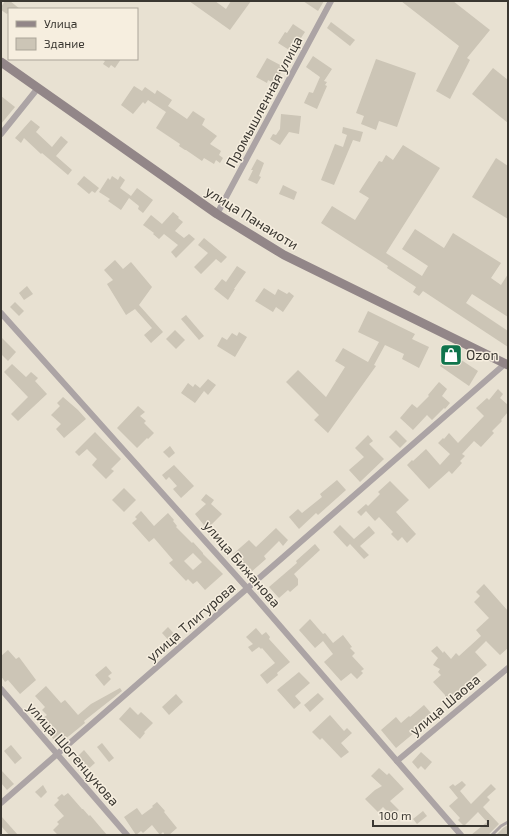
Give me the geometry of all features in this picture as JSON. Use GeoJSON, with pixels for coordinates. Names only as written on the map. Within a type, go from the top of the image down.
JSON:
{"type":"FeatureCollection","features":[{"type":"Feature","properties":{"kind":"street","name":"Промышленная улица"},"geometry":{"type":"LineString","coordinates":[[217,214],[331,1]]}},
{"type":"Feature","properties":{"kind":"street","name":"улица Панаиоти"},"geometry":{"type":"LineString","coordinates":[[1,62],[217,214],[284,255],[507,364]]}},
{"type":"Feature","properties":{"kind":"street"},"geometry":{"type":"LineString","coordinates":[[1,134],[38,88]]}},
{"type":"Feature","properties":{"kind":"street","name":"улица Бижанова"},"geometry":{"type":"LineString","coordinates":[[1,313],[248,589],[461,835]]}},
{"type":"Feature","properties":{"kind":"street","name":"улица Тлигурова"},"geometry":{"type":"LineString","coordinates":[[1,803],[507,364]]}},
{"type":"Feature","properties":{"kind":"street","name":"улица Шаова"},"geometry":{"type":"LineString","coordinates":[[397,761],[508,668]]}},
{"type":"Feature","properties":{"kind":"street","name":"улица Шогенцукова"},"geometry":{"type":"LineString","coordinates":[[1,689],[127,835]]}},
{"type":"Feature","properties":{"kind":"lane"},"geometry":{"type":"LineString","coordinates":[[492,835],[508,822]]}},
{"type":"Feature","properties":{"kind":"building"},"geometry":{"type":"Polygon","coordinates":[[[5,1],[10,1],[19,8],[8,8],[7,14],[1,10],[1,7],[5,1]]]}},
{"type":"Feature","properties":{"kind":"building"},"geometry":{"type":"Polygon","coordinates":[[[189,1],[215,1],[226,9],[231,1],[251,1],[230,30],[189,1]]]}},
{"type":"Feature","properties":{"kind":"building"},"geometry":{"type":"Polygon","coordinates":[[[303,1],[324,1],[318,11],[303,1]]]}},
{"type":"Feature","properties":{"kind":"building"},"geometry":{"type":"Polygon","coordinates":[[[401,1],[453,1],[490,30],[467,58],[470,60],[450,99],[436,91],[459,46],[401,1]]]}},
{"type":"Feature","properties":{"kind":"building"},"geometry":{"type":"Polygon","coordinates":[[[331,22],[355,40],[350,46],[327,28],[331,22]]]}},
{"type":"Feature","properties":{"kind":"building"},"geometry":{"type":"Polygon","coordinates":[[[293,24],[305,32],[294,53],[278,43],[285,32],[287,33],[293,24]]]}},
{"type":"Feature","properties":{"kind":"building"},"geometry":{"type":"Polygon","coordinates":[[[313,56],[332,69],[324,81],[327,82],[325,85],[327,86],[317,109],[304,103],[309,92],[313,93],[320,77],[306,67],[313,56]]]}},
{"type":"Feature","properties":{"kind":"building"},"geometry":{"type":"Polygon","coordinates":[[[267,58],[284,67],[275,84],[268,80],[267,83],[256,77],[267,58]]]}},
{"type":"Feature","properties":{"kind":"building"},"geometry":{"type":"Polygon","coordinates":[[[376,59],[416,73],[397,127],[379,121],[376,130],[361,124],[364,116],[356,113],[376,59]]]}},
{"type":"Feature","properties":{"kind":"building"},"geometry":{"type":"Polygon","coordinates":[[[103,60],[120,60],[115,68],[111,65],[109,68],[103,64],[105,61],[103,60]]]}},
{"type":"Feature","properties":{"kind":"building"},"geometry":{"type":"Polygon","coordinates":[[[493,68],[508,80],[508,123],[472,94],[493,68]]]}},
{"type":"Feature","properties":{"kind":"building"},"geometry":{"type":"Polygon","coordinates":[[[134,86],[142,91],[145,87],[155,94],[157,90],[172,100],[168,106],[187,119],[193,111],[205,119],[202,125],[217,136],[210,144],[221,151],[219,155],[223,158],[220,163],[216,160],[214,164],[204,158],[202,161],[179,146],[180,144],[156,128],[166,112],[148,100],[145,104],[143,102],[133,114],[121,105],[134,86]]]}},
{"type":"Feature","properties":{"kind":"building"},"geometry":{"type":"Polygon","coordinates":[[[1,96],[15,107],[1,124],[1,96]]]}},
{"type":"Feature","properties":{"kind":"building"},"geometry":{"type":"Polygon","coordinates":[[[281,114],[301,116],[299,134],[289,132],[280,145],[270,139],[273,134],[276,135],[280,129],[281,114]]]}},
{"type":"Feature","properties":{"kind":"building"},"geometry":{"type":"Polygon","coordinates":[[[31,120],[40,127],[36,132],[52,147],[61,136],[68,142],[56,156],[72,170],[68,175],[42,153],[41,154],[24,138],[21,143],[15,138],[31,120]]]}},
{"type":"Feature","properties":{"kind":"building"},"geometry":{"type":"Polygon","coordinates":[[[343,127],[363,132],[360,142],[353,140],[334,185],[321,180],[335,144],[343,147],[347,135],[342,133],[343,127]]]}},
{"type":"Feature","properties":{"kind":"building"},"geometry":{"type":"Polygon","coordinates":[[[403,145],[440,168],[386,253],[422,276],[428,266],[402,249],[415,229],[444,248],[453,233],[501,263],[491,278],[501,285],[508,274],[508,317],[472,294],[466,303],[508,331],[508,347],[423,291],[419,296],[413,292],[416,287],[387,268],[388,266],[321,223],[332,206],[355,220],[369,198],[359,192],[379,161],[382,162],[386,155],[393,160],[403,145]]]}},
{"type":"Feature","properties":{"kind":"building"},"geometry":{"type":"Polygon","coordinates":[[[496,158],[508,166],[508,219],[472,197],[496,158]]]}},
{"type":"Feature","properties":{"kind":"building"},"geometry":{"type":"Polygon","coordinates":[[[257,159],[264,163],[259,176],[261,177],[257,184],[248,180],[257,159]]]}},
{"type":"Feature","properties":{"kind":"building"},"geometry":{"type":"Polygon","coordinates":[[[84,176],[99,188],[95,193],[92,191],[89,194],[77,184],[84,176]]]}},
{"type":"Feature","properties":{"kind":"building"},"geometry":{"type":"Polygon","coordinates":[[[112,176],[118,180],[120,176],[125,180],[120,188],[131,196],[137,188],[153,200],[143,213],[138,209],[139,206],[129,198],[121,210],[108,201],[110,199],[99,192],[108,178],[110,180],[112,176]]]}},
{"type":"Feature","properties":{"kind":"building"},"geometry":{"type":"Polygon","coordinates":[[[283,185],[297,192],[294,200],[279,194],[283,185]]]}},
{"type":"Feature","properties":{"kind":"building"},"geometry":{"type":"Polygon","coordinates":[[[173,212],[183,222],[175,231],[184,238],[189,234],[195,239],[176,258],[171,252],[178,245],[164,234],[159,239],[153,234],[154,233],[143,225],[151,215],[162,224],[173,212]]]}},
{"type":"Feature","properties":{"kind":"building"},"geometry":{"type":"Polygon","coordinates":[[[204,238],[227,257],[221,263],[216,259],[201,274],[194,267],[208,253],[198,245],[204,238]]]}},
{"type":"Feature","properties":{"kind":"building"},"geometry":{"type":"Polygon","coordinates":[[[115,260],[123,269],[131,262],[152,287],[139,305],[163,332],[151,343],[144,335],[152,328],[135,309],[126,315],[107,284],[113,280],[104,270],[115,260]]]}},
{"type":"Feature","properties":{"kind":"building"},"geometry":{"type":"Polygon","coordinates":[[[237,266],[246,272],[228,300],[214,289],[222,279],[226,282],[237,266]]]}},
{"type":"Feature","properties":{"kind":"building"},"geometry":{"type":"Polygon","coordinates":[[[27,286],[33,294],[24,300],[19,293],[27,286]]]}},
{"type":"Feature","properties":{"kind":"building"},"geometry":{"type":"Polygon","coordinates":[[[264,288],[275,295],[278,289],[287,294],[289,292],[294,296],[283,312],[276,307],[273,312],[255,301],[264,288]]]}},
{"type":"Feature","properties":{"kind":"building"},"geometry":{"type":"Polygon","coordinates":[[[15,302],[24,311],[19,316],[10,307],[15,302]]]}},
{"type":"Feature","properties":{"kind":"building"},"geometry":{"type":"Polygon","coordinates":[[[368,311],[415,334],[412,339],[429,347],[419,368],[402,359],[404,354],[385,345],[374,365],[376,366],[328,433],[314,420],[319,415],[286,382],[298,370],[326,397],[345,367],[335,361],[343,348],[368,362],[379,342],[358,332],[368,311]]]}},
{"type":"Feature","properties":{"kind":"building"},"geometry":{"type":"Polygon","coordinates":[[[186,315],[204,336],[199,340],[181,319],[186,315]]]}},
{"type":"Feature","properties":{"kind":"building"},"geometry":{"type":"Polygon","coordinates":[[[175,330],[185,340],[176,349],[166,339],[175,330]]]}},
{"type":"Feature","properties":{"kind":"building"},"geometry":{"type":"Polygon","coordinates":[[[239,332],[247,337],[235,357],[217,346],[222,337],[227,340],[232,333],[237,336],[239,332]]]}},
{"type":"Feature","properties":{"kind":"building"},"geometry":{"type":"Polygon","coordinates":[[[1,337],[16,352],[8,361],[1,354],[1,337]]]}},
{"type":"Feature","properties":{"kind":"building"},"geometry":{"type":"Polygon","coordinates":[[[449,352],[478,371],[469,386],[440,366],[449,352]]]}},
{"type":"Feature","properties":{"kind":"building"},"geometry":{"type":"Polygon","coordinates":[[[12,364],[26,377],[31,372],[38,378],[35,381],[47,394],[18,421],[11,414],[28,397],[4,372],[12,364]]]}},
{"type":"Feature","properties":{"kind":"building"},"geometry":{"type":"Polygon","coordinates":[[[208,379],[216,385],[208,395],[204,391],[195,403],[181,393],[188,383],[193,387],[195,384],[200,388],[208,379]]]}},
{"type":"Feature","properties":{"kind":"building"},"geometry":{"type":"Polygon","coordinates":[[[439,382],[447,389],[442,396],[450,403],[432,420],[427,415],[413,430],[400,418],[412,404],[417,408],[429,396],[428,395],[439,382]]]}},
{"type":"Feature","properties":{"kind":"building"},"geometry":{"type":"Polygon","coordinates":[[[498,389],[503,394],[500,398],[508,405],[508,412],[501,420],[502,421],[492,431],[494,433],[481,447],[474,441],[462,454],[465,456],[460,461],[462,463],[452,474],[449,471],[429,489],[407,465],[426,449],[440,465],[450,454],[438,443],[449,433],[458,443],[484,416],[476,408],[487,398],[489,400],[498,389]]]}},
{"type":"Feature","properties":{"kind":"building"},"geometry":{"type":"Polygon","coordinates":[[[63,397],[86,419],[64,438],[56,429],[61,424],[51,415],[60,406],[57,403],[63,397]]]}},
{"type":"Feature","properties":{"kind":"building"},"geometry":{"type":"Polygon","coordinates":[[[138,406],[145,412],[140,416],[146,421],[144,423],[154,433],[137,448],[117,428],[138,406]]]}},
{"type":"Feature","properties":{"kind":"building"},"geometry":{"type":"Polygon","coordinates":[[[396,430],[407,441],[400,448],[389,437],[396,430]]]}},
{"type":"Feature","properties":{"kind":"building"},"geometry":{"type":"Polygon","coordinates":[[[95,432],[121,459],[111,469],[114,471],[106,479],[92,465],[97,459],[87,449],[79,456],[75,452],[95,432]]]}},
{"type":"Feature","properties":{"kind":"building"},"geometry":{"type":"Polygon","coordinates":[[[368,435],[373,441],[369,444],[384,459],[360,482],[349,470],[364,457],[355,448],[368,435]]]}},
{"type":"Feature","properties":{"kind":"building"},"geometry":{"type":"Polygon","coordinates":[[[170,446],[175,453],[169,458],[163,452],[170,446]]]}},
{"type":"Feature","properties":{"kind":"building"},"geometry":{"type":"Polygon","coordinates":[[[174,465],[194,486],[181,498],[173,489],[177,486],[169,477],[166,480],[162,475],[174,465]]]}},
{"type":"Feature","properties":{"kind":"building"},"geometry":{"type":"Polygon","coordinates":[[[337,480],[346,490],[318,515],[316,513],[299,529],[289,517],[298,509],[302,513],[322,497],[320,494],[337,480]]]}},
{"type":"Feature","properties":{"kind":"building"},"geometry":{"type":"Polygon","coordinates":[[[390,481],[409,500],[396,512],[416,534],[407,543],[402,537],[398,541],[391,534],[393,532],[379,517],[375,521],[366,511],[361,516],[357,512],[366,504],[368,506],[380,494],[378,492],[390,481]]]}},
{"type":"Feature","properties":{"kind":"building"},"geometry":{"type":"Polygon","coordinates":[[[124,488],[136,500],[124,512],[112,500],[124,488]]]}},
{"type":"Feature","properties":{"kind":"building"},"geometry":{"type":"Polygon","coordinates":[[[206,494],[214,500],[211,504],[222,514],[207,529],[195,514],[206,504],[201,500],[206,494]]]}},
{"type":"Feature","properties":{"kind":"building"},"geometry":{"type":"Polygon","coordinates":[[[141,511],[154,526],[168,513],[174,520],[173,521],[177,526],[176,527],[192,543],[193,542],[223,574],[205,590],[197,581],[193,584],[188,579],[186,581],[169,563],[173,560],[154,538],[149,542],[132,523],[137,519],[135,517],[141,511]],[[193,553],[184,561],[193,570],[202,562],[193,553]]]}},
{"type":"Feature","properties":{"kind":"building"},"geometry":{"type":"Polygon","coordinates":[[[340,525],[354,539],[369,526],[375,533],[360,546],[369,555],[364,559],[350,544],[347,547],[333,532],[340,525]]]}},
{"type":"Feature","properties":{"kind":"building"},"geometry":{"type":"Polygon","coordinates":[[[276,528],[288,540],[283,546],[279,541],[264,556],[266,559],[250,573],[233,554],[249,540],[256,547],[276,528]]]}},
{"type":"Feature","properties":{"kind":"building"},"geometry":{"type":"Polygon","coordinates":[[[315,544],[320,550],[294,574],[298,579],[298,585],[290,592],[288,590],[279,598],[269,587],[297,563],[296,561],[315,544]]]}},
{"type":"Feature","properties":{"kind":"building"},"geometry":{"type":"Polygon","coordinates":[[[484,584],[508,611],[508,648],[500,655],[486,641],[475,652],[487,665],[472,678],[474,680],[465,689],[466,691],[451,703],[433,682],[441,675],[438,672],[440,669],[433,665],[438,658],[431,651],[437,646],[451,659],[456,653],[459,656],[481,636],[476,630],[489,618],[474,602],[480,596],[476,592],[484,584]]]}},
{"type":"Feature","properties":{"kind":"building"},"geometry":{"type":"Polygon","coordinates":[[[310,619],[333,643],[343,635],[352,647],[350,648],[355,653],[352,656],[364,669],[361,671],[363,673],[357,679],[351,673],[341,681],[324,662],[333,654],[323,641],[315,648],[299,630],[310,619]]]}},
{"type":"Feature","properties":{"kind":"building"},"geometry":{"type":"Polygon","coordinates":[[[168,627],[177,637],[171,643],[162,633],[168,627]]]}},
{"type":"Feature","properties":{"kind":"building"},"geometry":{"type":"Polygon","coordinates":[[[256,628],[262,635],[266,632],[270,637],[269,639],[290,662],[267,684],[260,675],[275,663],[262,648],[261,649],[259,647],[252,652],[248,647],[253,644],[246,637],[256,628]]]}},
{"type":"Feature","properties":{"kind":"building"},"geometry":{"type":"Polygon","coordinates":[[[168,640],[172,645],[163,653],[159,647],[168,640]]]}},
{"type":"Feature","properties":{"kind":"building"},"geometry":{"type":"Polygon","coordinates":[[[8,650],[16,659],[19,657],[36,680],[20,694],[8,680],[5,682],[1,676],[1,656],[8,650]]]}},
{"type":"Feature","properties":{"kind":"building"},"geometry":{"type":"Polygon","coordinates":[[[106,666],[112,673],[108,676],[111,679],[104,686],[95,675],[106,666]]]}},
{"type":"Feature","properties":{"kind":"building"},"geometry":{"type":"Polygon","coordinates":[[[299,672],[310,683],[295,696],[301,703],[294,709],[277,690],[299,672]]]}},
{"type":"Feature","properties":{"kind":"building"},"geometry":{"type":"Polygon","coordinates":[[[46,686],[61,703],[65,700],[78,715],[91,704],[120,688],[122,691],[84,721],[85,723],[58,745],[39,721],[47,715],[42,710],[45,707],[35,696],[46,686]]]}},
{"type":"Feature","properties":{"kind":"building"},"geometry":{"type":"Polygon","coordinates":[[[318,693],[324,699],[310,712],[304,705],[318,693]]]}},
{"type":"Feature","properties":{"kind":"building"},"geometry":{"type":"Polygon","coordinates":[[[176,694],[183,702],[169,715],[162,707],[176,694]]]}},
{"type":"Feature","properties":{"kind":"building"},"geometry":{"type":"Polygon","coordinates":[[[424,705],[431,713],[417,725],[420,728],[396,748],[381,730],[396,717],[401,723],[424,705]]]}},
{"type":"Feature","properties":{"kind":"building"},"geometry":{"type":"Polygon","coordinates":[[[130,707],[138,715],[141,712],[153,723],[144,732],[145,733],[140,739],[119,719],[130,707]]]}},
{"type":"Feature","properties":{"kind":"building"},"geometry":{"type":"Polygon","coordinates":[[[330,715],[344,731],[347,728],[352,733],[341,743],[349,752],[341,758],[322,738],[320,740],[312,732],[330,715]]]}},
{"type":"Feature","properties":{"kind":"building"},"geometry":{"type":"Polygon","coordinates":[[[102,743],[114,758],[109,762],[97,747],[102,743]]]}},
{"type":"Feature","properties":{"kind":"building"},"geometry":{"type":"Polygon","coordinates":[[[11,745],[22,758],[15,764],[4,751],[11,745]]]}},
{"type":"Feature","properties":{"kind":"building"},"geometry":{"type":"Polygon","coordinates":[[[84,750],[95,763],[85,772],[74,760],[84,750]]]}},
{"type":"Feature","properties":{"kind":"building"},"geometry":{"type":"Polygon","coordinates":[[[421,752],[432,762],[425,770],[421,766],[418,769],[412,762],[421,752]]]}},
{"type":"Feature","properties":{"kind":"building"},"geometry":{"type":"Polygon","coordinates":[[[379,768],[387,775],[389,773],[404,789],[390,801],[399,810],[392,816],[383,807],[378,812],[365,799],[382,786],[371,776],[379,768]]]}},
{"type":"Feature","properties":{"kind":"building"},"geometry":{"type":"Polygon","coordinates":[[[1,770],[14,784],[7,790],[1,783],[1,770]]]}},
{"type":"Feature","properties":{"kind":"building"},"geometry":{"type":"Polygon","coordinates":[[[462,781],[466,785],[460,791],[471,804],[491,784],[496,789],[487,797],[490,800],[483,807],[499,824],[489,835],[471,835],[487,822],[478,812],[464,826],[458,820],[460,818],[449,806],[458,798],[449,787],[453,784],[455,786],[462,781]]]}},
{"type":"Feature","properties":{"kind":"building"},"geometry":{"type":"Polygon","coordinates":[[[43,785],[47,792],[41,798],[35,792],[43,785]]]}},
{"type":"Feature","properties":{"kind":"building"},"geometry":{"type":"Polygon","coordinates":[[[68,793],[107,835],[58,835],[53,830],[59,824],[57,822],[64,816],[54,805],[59,800],[57,798],[62,794],[64,796],[68,793]]]}},
{"type":"Feature","properties":{"kind":"building"},"geometry":{"type":"Polygon","coordinates":[[[157,802],[177,828],[169,835],[165,835],[163,832],[160,835],[152,825],[143,833],[141,831],[136,835],[124,817],[137,808],[142,815],[157,802]]]}},
{"type":"Feature","properties":{"kind":"building"},"geometry":{"type":"Polygon","coordinates":[[[423,811],[427,816],[417,824],[413,819],[423,811]]]}},
{"type":"Feature","properties":{"kind":"building"},"geometry":{"type":"Polygon","coordinates":[[[1,816],[18,835],[9,835],[1,826],[1,816]]]}},
{"type":"Feature","properties":{"kind":"building"},"geometry":{"type":"Polygon","coordinates":[[[508,825],[508,835],[496,835],[503,828],[508,825]]]}},
{"type":"Feature","properties":{"kind":"place","name":"Ozon"},"geometry":{"type":"Point","coordinates":[451,355]}}]}
